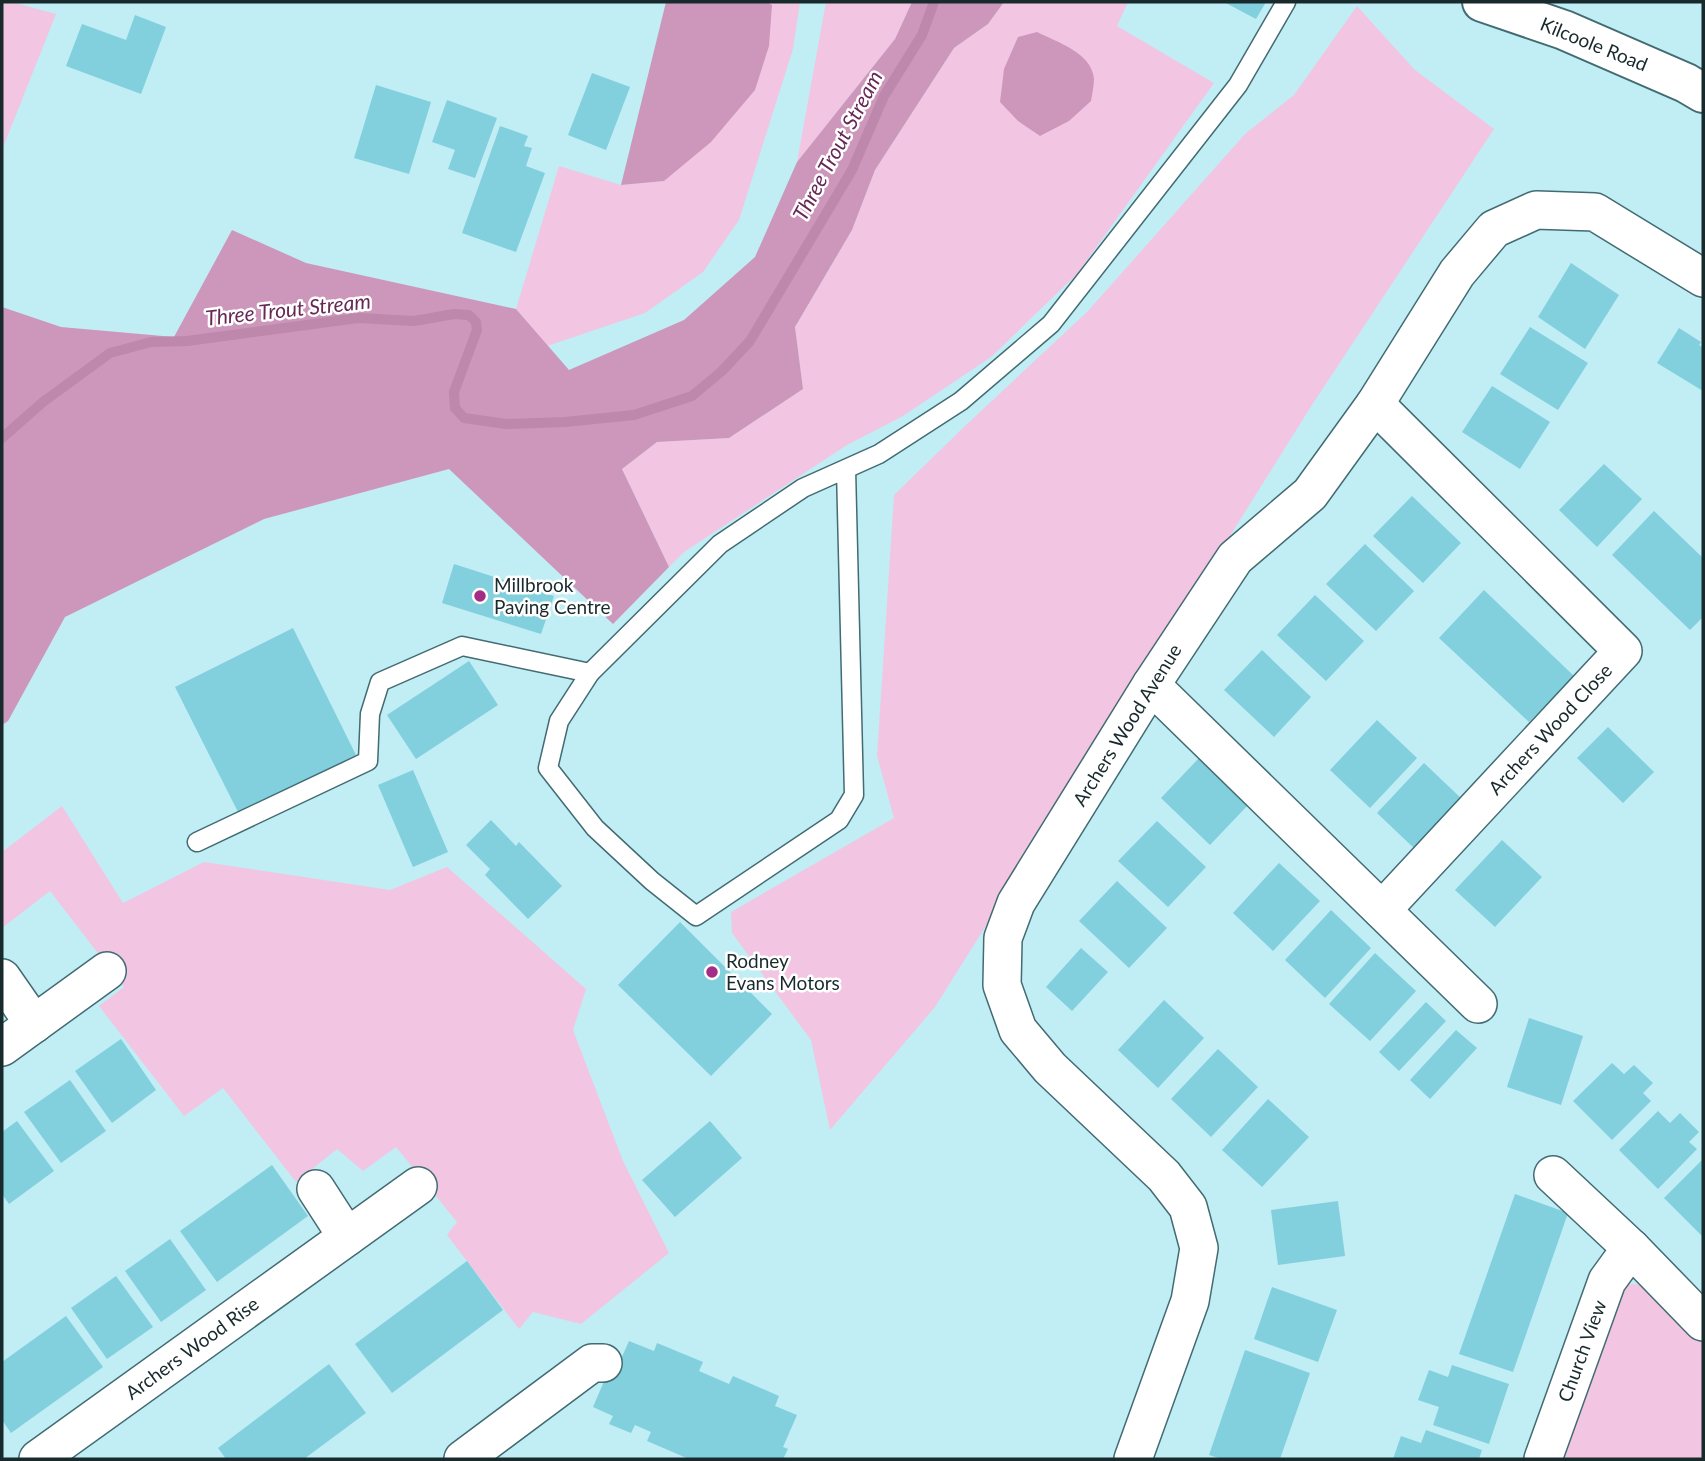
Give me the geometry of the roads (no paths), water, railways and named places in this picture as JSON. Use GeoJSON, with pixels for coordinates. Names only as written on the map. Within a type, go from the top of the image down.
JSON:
{"type":"FeatureCollection","features":[{"type":"Feature","properties":{"kind":"main road","name":"Kilcoole Road"},"geometry":{"type":"LineString","coordinates":[[1482,2],[1564,30],[1703,93]]}},
{"type":"Feature","properties":{"kind":"street","name":"Archers Wood Avenue"},"geometry":{"type":"LineString","coordinates":[[1133,1459],[1190,1301],[1199,1248],[1188,1207],[1164,1176],[1050,1068],[1018,1030],[1002,985],[1003,938],[1016,902],[1151,685],[1236,558],[1310,494],[1375,404],[1457,273],[1494,229],[1536,210],[1595,212],[1703,278]]}},
{"type":"Feature","properties":{"kind":"street","name":"Archers Wood Close"},"geometry":{"type":"LineString","coordinates":[[1375,404],[1623,651],[1382,910]]}},
{"type":"Feature","properties":{"kind":"street"},"geometry":{"type":"LineString","coordinates":[[1151,685],[1478,1004]]}},
{"type":"Feature","properties":{"kind":"street"},"geometry":{"type":"LineString","coordinates":[[2,1048],[107,971]]}},
{"type":"Feature","properties":{"kind":"street"},"geometry":{"type":"LineString","coordinates":[[2,978],[34,1024]]}},
{"type":"Feature","properties":{"kind":"street"},"geometry":{"type":"LineString","coordinates":[[1553,1175],[1631,1248],[1703,1322]]}},
{"type":"Feature","properties":{"kind":"street","name":"Archers Wood Rise"},"geometry":{"type":"LineString","coordinates":[[38,1459],[418,1186]]}},
{"type":"Feature","properties":{"kind":"street"},"geometry":{"type":"LineString","coordinates":[[316,1189],[347,1237]]}},
{"type":"Feature","properties":{"kind":"street","name":"Church View"},"geometry":{"type":"LineString","coordinates":[[1544,1459],[1607,1282],[1631,1248]]}},
{"type":"Feature","properties":{"kind":"street"},"geometry":{"type":"LineString","coordinates":[[463,1459],[592,1363],[603,1363]]}},
{"type":"Feature","properties":{"kind":"lane"},"geometry":{"type":"LineString","coordinates":[[846,469],[854,795],[839,820],[696,916],[652,881],[595,828],[548,768],[559,721],[590,673],[720,544],[803,488],[878,454],[961,401],[1051,324],[1238,85],[1286,2]]}},
{"type":"Feature","properties":{"kind":"lane"},"geometry":{"type":"LineString","coordinates":[[197,842],[368,761],[370,714],[380,682],[462,646],[590,673]]}},
{"type":"Feature","properties":{"kind":"waterway","name":"Three Trout Stream"},"geometry":{"type":"LineString","coordinates":[[2,438],[43,402],[110,353],[151,342],[187,341],[358,318],[414,321],[454,314],[469,315],[476,322],[477,330],[454,392],[455,408],[464,418],[506,424],[565,422],[634,415],[692,396],[722,371],[750,341],[852,170],[884,96],[922,35],[934,2]]}},
{"type":"Feature","properties":{"kind":"place","name":"Millbrook Paving Centre"},"geometry":{"type":"Point","coordinates":[480,596]}},
{"type":"Feature","properties":{"kind":"place","name":"Rodney Evans Motors"},"geometry":{"type":"Point","coordinates":[712,972]}}]}
